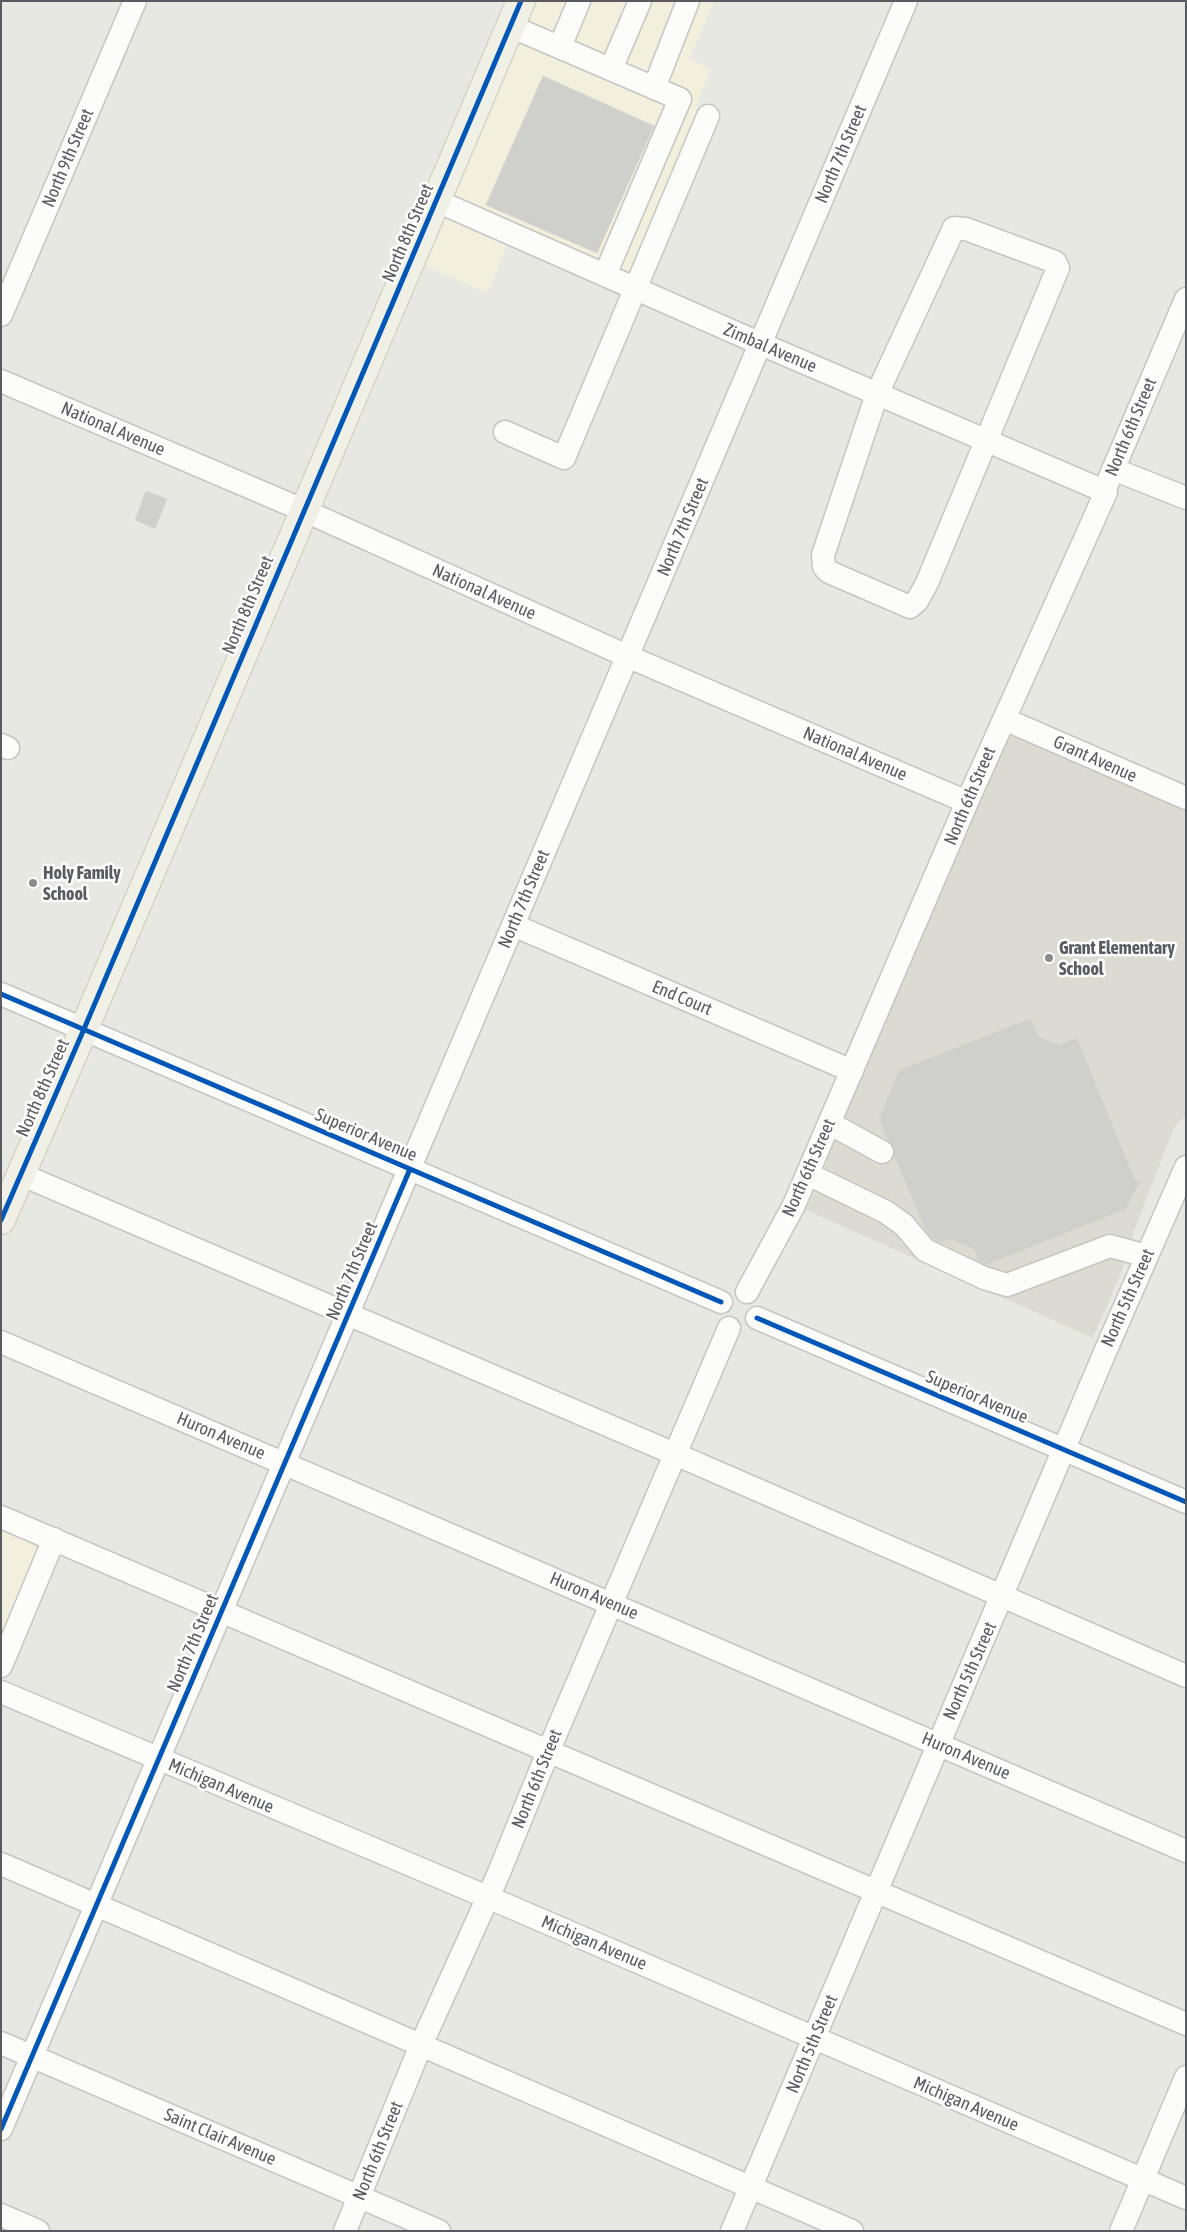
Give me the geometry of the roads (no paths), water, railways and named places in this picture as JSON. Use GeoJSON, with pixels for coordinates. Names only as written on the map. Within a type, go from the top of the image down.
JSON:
{"type":"FeatureCollection","features":[{"type":"Feature","properties":{"kind":"main road","name":"North 8th Street"},"geometry":{"type":"LineString","coordinates":[[1,1220],[521,1]]}},
{"type":"Feature","properties":{"kind":"street","name":"North 9th Street"},"geometry":{"type":"LineString","coordinates":[[1,315],[135,1]]}},
{"type":"Feature","properties":{"kind":"street"},"geometry":{"type":"LineString","coordinates":[[560,47],[579,1]]}},
{"type":"Feature","properties":{"kind":"street"},"geometry":{"type":"LineString","coordinates":[[611,69],[640,1]]}},
{"type":"Feature","properties":{"kind":"street"},"geometry":{"type":"LineString","coordinates":[[654,88],[688,1]]}},
{"type":"Feature","properties":{"kind":"street","name":"North 7th Street"},"geometry":{"type":"LineString","coordinates":[[1,2128],[906,1]]}},
{"type":"Feature","properties":{"kind":"street"},"geometry":{"type":"LineString","coordinates":[[510,26],[680,98],[605,275]]}},
{"type":"Feature","properties":{"kind":"street"},"geometry":{"type":"LineString","coordinates":[[505,432],[564,458],[708,116]]}},
{"type":"Feature","properties":{"kind":"street","name":"Zimbal Avenue"},"geometry":{"type":"LineString","coordinates":[[436,200],[761,344],[1104,491]]}},
{"type":"Feature","properties":{"kind":"street"},"geometry":{"type":"LineString","coordinates":[[954,228],[966,229],[1056,262],[1057,273],[927,582],[910,607],[835,575],[824,567],[822,560],[832,522],[876,394],[954,228]]}},
{"type":"Feature","properties":{"kind":"street","name":"North 6th Street"},"geometry":{"type":"LineString","coordinates":[[747,1292],[794,1205],[808,1174],[966,802],[1106,492],[1104,491],[1113,469],[1186,299]]}},
{"type":"Feature","properties":{"kind":"street","name":"National Avenue"},"geometry":{"type":"LineString","coordinates":[[1,382],[303,510],[627,656],[966,802]]}},
{"type":"Feature","properties":{"kind":"street"},"geometry":{"type":"LineString","coordinates":[[1113,469],[1186,498]]}},
{"type":"Feature","properties":{"kind":"street","name":"Grant Avenue"},"geometry":{"type":"LineString","coordinates":[[1004,719],[1186,798]]}},
{"type":"Feature","properties":{"kind":"street","name":"End Court"},"geometry":{"type":"LineString","coordinates":[[513,925],[852,1072]]}},
{"type":"Feature","properties":{"kind":"street","name":"Superior Avenue"},"geometry":{"type":"LineString","coordinates":[[1,994],[720,1302]]}},
{"type":"Feature","properties":{"kind":"street"},"geometry":{"type":"LineString","coordinates":[[829,1123],[882,1152]]}},
{"type":"Feature","properties":{"kind":"street","name":"North 5th Street"},"geometry":{"type":"LineString","coordinates":[[732,2231],[938,1744],[1186,1167]]}},
{"type":"Feature","properties":{"kind":"street"},"geometry":{"type":"LineString","coordinates":[[20,1174],[675,1454],[1186,1676]]}},
{"type":"Feature","properties":{"kind":"street"},"geometry":{"type":"LineString","coordinates":[[808,1174],[886,1212],[904,1225],[925,1250],[984,1278],[1007,1285],[1110,1246],[1147,1256]]}},
{"type":"Feature","properties":{"kind":"street"},"geometry":{"type":"LineString","coordinates":[[734,1291],[747,1292],[758,1306],[757,1318],[748,1327],[736,1330],[730,1328],[721,1319],[719,1314],[720,1302],[729,1293],[734,1291]]}},
{"type":"Feature","properties":{"kind":"street","name":"Superior Avenue"},"geometry":{"type":"LineString","coordinates":[[757,1318],[1186,1502]]}},
{"type":"Feature","properties":{"kind":"street","name":"North 6th Street"},"geometry":{"type":"LineString","coordinates":[[345,2231],[421,2045],[488,1898],[611,1603],[730,1328]]}},
{"type":"Feature","properties":{"kind":"street","name":"Huron Avenue"},"geometry":{"type":"LineString","coordinates":[[1,1342],[1186,1851]]}},
{"type":"Feature","properties":{"kind":"street"},"geometry":{"type":"LineString","coordinates":[[1,1517],[1186,2024]]}},
{"type":"Feature","properties":{"kind":"street"},"geometry":{"type":"LineString","coordinates":[[1,1666],[54,1539]]}},
{"type":"Feature","properties":{"kind":"street","name":"Michigan Avenue"},"geometry":{"type":"LineString","coordinates":[[1,1692],[488,1898],[1186,2198]]}},
{"type":"Feature","properties":{"kind":"street"},"geometry":{"type":"LineString","coordinates":[[1,1864],[852,2231]]}},
{"type":"Feature","properties":{"kind":"street","name":"Saint Clair Avenue"},"geometry":{"type":"LineString","coordinates":[[1,2043],[438,2231]]}},
{"type":"Feature","properties":{"kind":"street"},"geometry":{"type":"LineString","coordinates":[[1121,2231],[1186,2077]]}},
{"type":"Feature","properties":{"kind":"street"},"geometry":{"type":"LineString","coordinates":[[1,2215],[38,2231]]}},
{"type":"Feature","properties":{"kind":"place","name":"Holy Family School"},"geometry":{"type":"Point","coordinates":[33,883]}},
{"type":"Feature","properties":{"kind":"place","name":"Grant Elementary School"},"geometry":{"type":"Point","coordinates":[1049,958]}}]}
